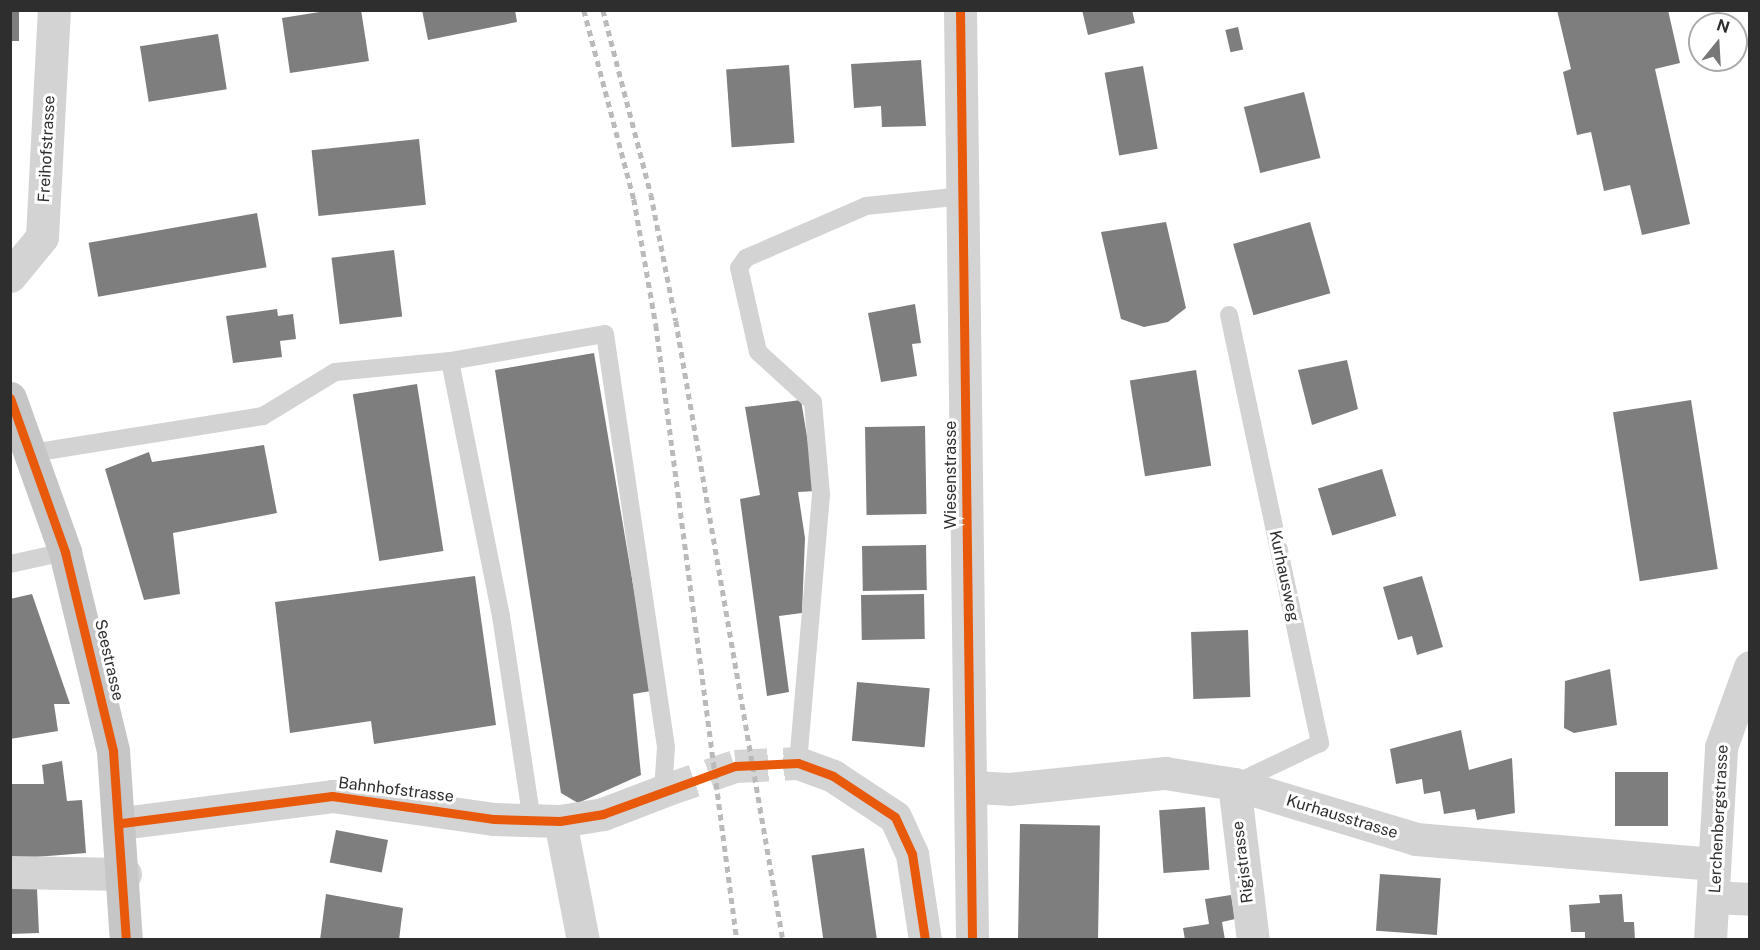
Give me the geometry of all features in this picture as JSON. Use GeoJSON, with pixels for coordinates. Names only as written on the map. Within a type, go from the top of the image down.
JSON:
{"type":"FeatureCollection","features":[{"type":"Feature","properties":{"kind":"main road","name":"Seestrasse"},"geometry":{"type":"LineString","coordinates":[[10,398],[32,453],[65,552],[113,751],[122,824],[126,939]]}},
{"type":"Feature","properties":{"kind":"street","name":"Freihofstrasse"},"geometry":{"type":"LineString","coordinates":[[10,276],[42,237],[54,10]]}},
{"type":"Feature","properties":{"kind":"street","name":"Wiesenstrasse"},"geometry":{"type":"LineString","coordinates":[[960,10],[973,787],[972,939]]}},
{"type":"Feature","properties":{"kind":"street","name":"Lerchenbergstrasse"},"geometry":{"type":"LineString","coordinates":[[1710,939],[1714,897],[1720,747],[1749,668]]}},
{"type":"Feature","properties":{"kind":"street"},"geometry":{"type":"LineString","coordinates":[[798,763],[842,781],[895,817],[912,854],[924,939]]}},
{"type":"Feature","properties":{"kind":"street","name":"Kurhausstrasse"},"geometry":{"type":"LineString","coordinates":[[973,787],[1009,789],[1165,773],[1234,784],[1416,839],[1714,864]]}},
{"type":"Feature","properties":{"kind":"street","name":"Rigistrasse"},"geometry":{"type":"LineString","coordinates":[[1234,784],[1253,939]]}},
{"type":"Feature","properties":{"kind":"street","name":"Bahnhofstrasse"},"geometry":{"type":"LineString","coordinates":[[122,824],[332,796],[546,821],[603,814],[663,791]]}},
{"type":"Feature","properties":{"kind":"street"},"geometry":{"type":"LineString","coordinates":[[546,821],[583,939]]}},
{"type":"Feature","properties":{"kind":"street"},"geometry":{"type":"LineString","coordinates":[[10,872],[125,874]]}},
{"type":"Feature","properties":{"kind":"street"},"geometry":{"type":"LineString","coordinates":[[1714,897],[1749,899]]}},
{"type":"Feature","properties":{"kind":"lane"},"geometry":{"type":"LineString","coordinates":[[798,763],[821,494],[813,402],[758,352],[739,268],[746,258],[866,206],[963,196]]}},
{"type":"Feature","properties":{"kind":"lane","name":"Kurhausweg"},"geometry":{"type":"LineString","coordinates":[[1229,315],[1320,743],[1234,784]]}},
{"type":"Feature","properties":{"kind":"lane"},"geometry":{"type":"LineString","coordinates":[[32,453],[263,416],[335,372],[450,361],[605,334],[666,747],[663,791]]}},
{"type":"Feature","properties":{"kind":"lane"},"geometry":{"type":"LineString","coordinates":[[450,361],[501,616],[546,821]]}},
{"type":"Feature","properties":{"kind":"lane"},"geometry":{"type":"LineString","coordinates":[[10,564],[65,552]]}},
{"type":"Feature","properties":{"kind":"building"},"geometry":{"type":"Polygon","coordinates":[[[10,10],[19,10],[19,41],[10,41],[10,10]]]}},
{"type":"Feature","properties":{"kind":"building"},"geometry":{"type":"Polygon","coordinates":[[[332,10],[361,10],[369,61],[290,73],[282,18],[332,10]]]}},
{"type":"Feature","properties":{"kind":"building"},"geometry":{"type":"Polygon","coordinates":[[[422,10],[515,10],[517,22],[428,40],[422,10]]]}},
{"type":"Feature","properties":{"kind":"building"},"geometry":{"type":"Polygon","coordinates":[[[1082,10],[1132,10],[1135,23],[1088,35],[1082,10]]]}},
{"type":"Feature","properties":{"kind":"building"},"geometry":{"type":"Polygon","coordinates":[[[1557,10],[1668,10],[1680,63],[1655,69],[1690,224],[1642,235],[1630,185],[1604,191],[1591,132],[1577,135],[1563,72],[1571,69],[1557,10]]]}},
{"type":"Feature","properties":{"kind":"building"},"geometry":{"type":"Polygon","coordinates":[[[1238,27],[1243,49],[1231,52],[1225,30],[1238,27]]]}},
{"type":"Feature","properties":{"kind":"building"},"geometry":{"type":"Polygon","coordinates":[[[218,34],[227,89],[149,102],[140,46],[218,34]]]}},
{"type":"Feature","properties":{"kind":"building"},"geometry":{"type":"Polygon","coordinates":[[[921,60],[926,126],[882,127],[881,106],[854,108],[851,64],[921,60]]]}},
{"type":"Feature","properties":{"kind":"building"},"geometry":{"type":"Polygon","coordinates":[[[789,65],[794,143],[732,147],[726,69],[789,65]]]}},
{"type":"Feature","properties":{"kind":"building"},"geometry":{"type":"Polygon","coordinates":[[[1143,66],[1158,149],[1119,155],[1105,73],[1143,66]]]}},
{"type":"Feature","properties":{"kind":"building"},"geometry":{"type":"Polygon","coordinates":[[[1304,92],[1320,158],[1260,173],[1244,107],[1304,92]]]}},
{"type":"Feature","properties":{"kind":"building"},"geometry":{"type":"Polygon","coordinates":[[[419,139],[426,205],[318,216],[312,150],[419,139]]]}},
{"type":"Feature","properties":{"kind":"building"},"geometry":{"type":"Polygon","coordinates":[[[257,213],[267,267],[98,297],[89,243],[257,213]]]}},
{"type":"Feature","properties":{"kind":"building"},"geometry":{"type":"Polygon","coordinates":[[[1166,222],[1186,308],[1168,322],[1144,327],[1121,319],[1101,232],[1166,222]]]}},
{"type":"Feature","properties":{"kind":"building"},"geometry":{"type":"Polygon","coordinates":[[[1310,222],[1330,293],[1253,315],[1233,244],[1310,222]]]}},
{"type":"Feature","properties":{"kind":"building"},"geometry":{"type":"Polygon","coordinates":[[[394,250],[402,317],[340,324],[331,258],[394,250]]]}},
{"type":"Feature","properties":{"kind":"building"},"geometry":{"type":"Polygon","coordinates":[[[915,304],[921,343],[912,344],[917,376],[881,382],[868,313],[915,304]]]}},
{"type":"Feature","properties":{"kind":"building"},"geometry":{"type":"Polygon","coordinates":[[[277,309],[278,316],[293,314],[296,339],[280,341],[282,357],[233,363],[226,316],[277,309]]]}},
{"type":"Feature","properties":{"kind":"building"},"geometry":{"type":"Polygon","coordinates":[[[594,353],[651,691],[633,694],[641,775],[578,803],[561,793],[495,370],[594,353]]]}},
{"type":"Feature","properties":{"kind":"building"},"geometry":{"type":"Polygon","coordinates":[[[1347,360],[1358,409],[1312,425],[1298,370],[1347,360]]]}},
{"type":"Feature","properties":{"kind":"building"},"geometry":{"type":"Polygon","coordinates":[[[1196,370],[1211,466],[1145,476],[1130,380],[1196,370]]]}},
{"type":"Feature","properties":{"kind":"building"},"geometry":{"type":"Polygon","coordinates":[[[417,384],[443,551],[379,561],[353,394],[417,384]]]}},
{"type":"Feature","properties":{"kind":"building"},"geometry":{"type":"Polygon","coordinates":[[[801,400],[816,491],[798,492],[805,538],[802,613],[779,616],[789,692],[767,696],[740,499],[760,495],[745,407],[801,400]]]}},
{"type":"Feature","properties":{"kind":"building"},"geometry":{"type":"Polygon","coordinates":[[[1691,400],[1718,569],[1640,581],[1613,412],[1691,400]]]}},
{"type":"Feature","properties":{"kind":"building"},"geometry":{"type":"Polygon","coordinates":[[[925,426],[927,514],[867,515],[865,427],[925,426]]]}},
{"type":"Feature","properties":{"kind":"building"},"geometry":{"type":"Polygon","coordinates":[[[264,445],[277,513],[173,533],[180,594],[144,600],[105,469],[149,452],[152,462],[264,445]]]}},
{"type":"Feature","properties":{"kind":"building"},"geometry":{"type":"Polygon","coordinates":[[[1382,469],[1396,516],[1332,535],[1318,489],[1382,469]]]}},
{"type":"Feature","properties":{"kind":"building"},"geometry":{"type":"Polygon","coordinates":[[[926,545],[927,590],[863,591],[862,546],[926,545]]]}},
{"type":"Feature","properties":{"kind":"building"},"geometry":{"type":"Polygon","coordinates":[[[475,576],[496,725],[374,744],[371,721],[290,733],[275,602],[475,576]]]}},
{"type":"Feature","properties":{"kind":"building"},"geometry":{"type":"Polygon","coordinates":[[[1422,576],[1443,647],[1417,655],[1412,636],[1398,640],[1383,587],[1422,576]]]}},
{"type":"Feature","properties":{"kind":"building"},"geometry":{"type":"Polygon","coordinates":[[[32,594],[70,704],[54,704],[58,731],[10,739],[10,599],[32,594]]]}},
{"type":"Feature","properties":{"kind":"building"},"geometry":{"type":"Polygon","coordinates":[[[924,594],[925,639],[862,640],[861,595],[924,594]]]}},
{"type":"Feature","properties":{"kind":"building"},"geometry":{"type":"Polygon","coordinates":[[[1248,630],[1250,697],[1193,699],[1191,632],[1248,630]]]}},
{"type":"Feature","properties":{"kind":"building"},"geometry":{"type":"Polygon","coordinates":[[[1610,669],[1617,725],[1574,733],[1564,728],[1565,681],[1610,669]]]}},
{"type":"Feature","properties":{"kind":"building"},"geometry":{"type":"Polygon","coordinates":[[[857,682],[930,688],[925,747],[852,741],[857,682]]]}},
{"type":"Feature","properties":{"kind":"building"},"geometry":{"type":"Polygon","coordinates":[[[1461,730],[1469,770],[1512,758],[1515,813],[1477,820],[1475,809],[1444,814],[1440,791],[1424,794],[1422,779],[1396,784],[1390,749],[1461,730]]]}},
{"type":"Feature","properties":{"kind":"building"},"geometry":{"type":"Polygon","coordinates":[[[62,761],[67,801],[82,800],[86,853],[10,859],[10,784],[44,784],[42,765],[62,761]]]}},
{"type":"Feature","properties":{"kind":"building"},"geometry":{"type":"Polygon","coordinates":[[[1615,772],[1668,772],[1668,826],[1615,826],[1615,772]]]}},
{"type":"Feature","properties":{"kind":"building"},"geometry":{"type":"Polygon","coordinates":[[[1205,807],[1209,870],[1164,873],[1159,810],[1205,807]]]}},
{"type":"Feature","properties":{"kind":"building"},"geometry":{"type":"Polygon","coordinates":[[[1020,824],[1100,825],[1098,940],[1018,940],[1020,824]]]}},
{"type":"Feature","properties":{"kind":"building"},"geometry":{"type":"Polygon","coordinates":[[[336,830],[388,840],[382,873],[330,862],[336,830]]]}},
{"type":"Feature","properties":{"kind":"building"},"geometry":{"type":"Polygon","coordinates":[[[864,848],[877,940],[823,940],[812,855],[864,848]]]}},
{"type":"Feature","properties":{"kind":"building"},"geometry":{"type":"Polygon","coordinates":[[[1380,874],[1441,878],[1437,935],[1376,931],[1380,874]]]}},
{"type":"Feature","properties":{"kind":"building"},"geometry":{"type":"Polygon","coordinates":[[[27,881],[27,889],[37,889],[39,933],[10,934],[10,883],[27,881]]]}},
{"type":"Feature","properties":{"kind":"building"},"geometry":{"type":"Polygon","coordinates":[[[326,894],[403,908],[399,940],[320,940],[326,894]]]}},
{"type":"Feature","properties":{"kind":"building"},"geometry":{"type":"Polygon","coordinates":[[[1622,894],[1624,922],[1634,922],[1635,940],[1585,940],[1585,932],[1571,932],[1569,905],[1600,903],[1599,895],[1622,894]]]}},
{"type":"Feature","properties":{"kind":"building"},"geometry":{"type":"Polygon","coordinates":[[[1231,895],[1235,919],[1222,922],[1225,940],[1185,940],[1183,928],[1209,924],[1205,899],[1231,895]]]}},
{"type":"Feature","properties":{"kind":"tunnel"},"geometry":{"type":"LineString","coordinates":[[663,791],[735,766],[798,763]]}},
{"type":"Feature","properties":{"kind":"railway"},"geometry":{"type":"LineString","coordinates":[[584,10],[634,199],[656,325],[737,940]]}},
{"type":"Feature","properties":{"kind":"railway"},"geometry":{"type":"LineString","coordinates":[[603,10],[651,194],[676,321],[783,940]]}},
{"type":"Feature","properties":{"kind":"cycle path"},"geometry":{"type":"LineString","coordinates":[[960,10],[972,940]]}},
{"type":"Feature","properties":{"kind":"cycle path"},"geometry":{"type":"LineString","coordinates":[[10,398],[65,552],[113,751],[126,940]]}},
{"type":"Feature","properties":{"kind":"cycle path"},"geometry":{"type":"LineString","coordinates":[[122,823],[332,796],[494,819],[560,821],[603,814],[735,766],[798,763],[833,776],[895,817],[912,854],[925,940]]}}]}
